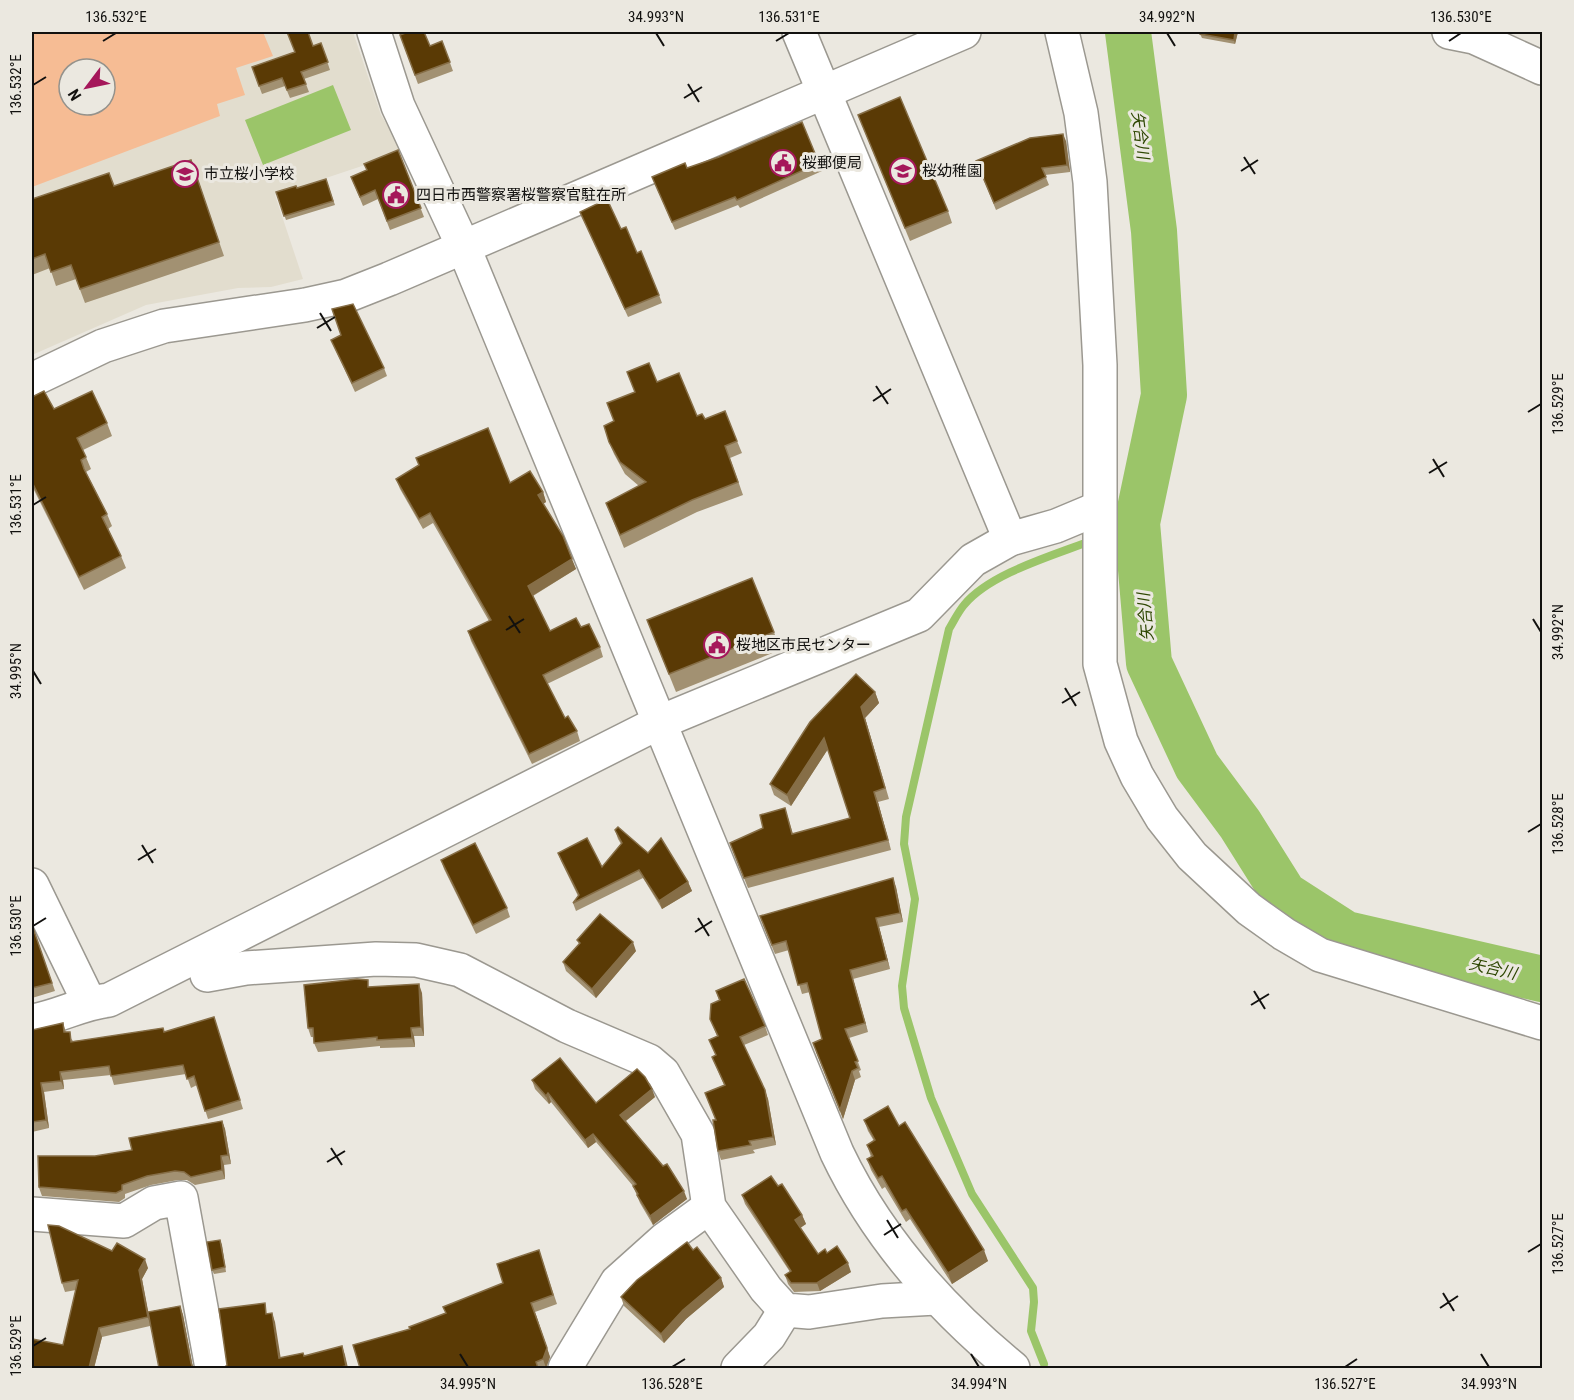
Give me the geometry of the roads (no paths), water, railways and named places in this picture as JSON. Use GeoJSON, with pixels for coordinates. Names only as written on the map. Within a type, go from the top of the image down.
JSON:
{"type":"FeatureCollection","features":[{"type":"Feature","properties":{"kind":"street"},"geometry":{"type":"LineString","coordinates":[[374,32],[398,106],[464,248],[658,723],[845,1170],[881,1232],[936,1298],[1013,1368]]}},
{"type":"Feature","properties":{"kind":"street"},"geometry":{"type":"LineString","coordinates":[[799,32],[1010,539]]}},
{"type":"Feature","properties":{"kind":"street"},"geometry":{"type":"LineString","coordinates":[[32,380],[103,346],[164,326],[306,305],[346,296],[464,248],[824,90],[964,32]]}},
{"type":"Feature","properties":{"kind":"street"},"geometry":{"type":"LineString","coordinates":[[1062,32],[1081,113],[1090,182],[1100,366],[1100,664],[1120,741],[1137,776],[1162,818],[1192,856],[1249,909],[1284,934],[1320,955],[1542,1023]]}},
{"type":"Feature","properties":{"kind":"street"},"geometry":{"type":"LineString","coordinates":[[1449,32],[1474,37],[1542,68]]}},
{"type":"Feature","properties":{"kind":"street"},"geometry":{"type":"LineString","coordinates":[[32,1021],[60,1015],[89,1002],[109,1000],[658,723],[919,615],[973,560],[1010,539],[1100,513]]}},
{"type":"Feature","properties":{"kind":"street"},"geometry":{"type":"LineString","coordinates":[[32,885],[89,1002]]}},
{"type":"Feature","properties":{"kind":"street"},"geometry":{"type":"LineString","coordinates":[[207,975],[246,968],[376,959],[416,960],[460,970],[567,1026],[650,1061],[663,1073],[698,1134],[709,1207],[766,1289],[785,1310],[809,1312],[882,1301],[936,1298]]}},
{"type":"Feature","properties":{"kind":"street"},"geometry":{"type":"LineString","coordinates":[[32,1214],[124,1221],[154,1203],[181,1198],[212,1368]]}},
{"type":"Feature","properties":{"kind":"street"},"geometry":{"type":"LineString","coordinates":[[565,1368],[617,1282],[665,1239],[709,1207]]}},
{"type":"Feature","properties":{"kind":"street"},"geometry":{"type":"LineString","coordinates":[[738,1368],[769,1336],[785,1310]]}},
{"type":"Feature","properties":{"kind":"waterway","name":"矢合川"},"geometry":{"type":"LineString","coordinates":[[1128,32],[1154,231],[1164,395],[1137,523],[1149,663],[1197,766],[1240,824],[1284,894],[1346,934],[1542,979]]}},
{"type":"Feature","properties":{"kind":"waterway"},"geometry":{"type":"LineString","coordinates":[[1109,533],[1137,523]]}},
{"type":"Feature","properties":{"kind":"waterway"},"geometry":{"type":"LineString","coordinates":[[1044,1364],[1031,1331],[1033,1288],[972,1194],[931,1098],[904,1008],[902,986],[915,899],[904,844],[906,817],[949,629],[958,614],[975,594],[1006,574],[1093,540]]}},
{"type":"Feature","properties":{"kind":"place","name":"桜郵便局"},"geometry":{"type":"Point","coordinates":[783,163]}},
{"type":"Feature","properties":{"kind":"place","name":"桜幼稚園"},"geometry":{"type":"Point","coordinates":[903,171]}},
{"type":"Feature","properties":{"kind":"place","name":"市立桜小学校"},"geometry":{"type":"Point","coordinates":[185,174]}},
{"type":"Feature","properties":{"kind":"place","name":"四日市西警察署桜警察官駐在所"},"geometry":{"type":"Point","coordinates":[396,195]}},
{"type":"Feature","properties":{"kind":"place","name":"桜地区市民センター"},"geometry":{"type":"Point","coordinates":[717,645]}}]}
